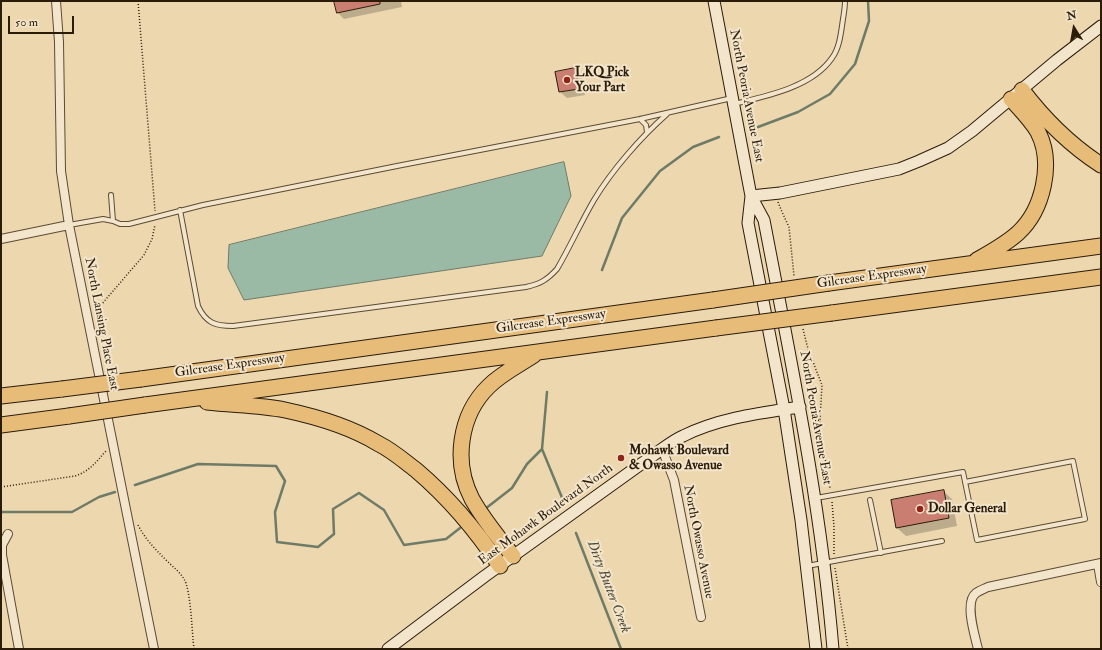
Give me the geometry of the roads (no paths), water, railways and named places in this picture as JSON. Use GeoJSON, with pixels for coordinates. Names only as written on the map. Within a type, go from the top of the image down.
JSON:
{"type":"FeatureCollection","features":[{"type":"Feature","properties":{"kind":"highway"},"geometry":{"type":"LineString","coordinates":[[1016,95],[1040,113],[1062,136],[1101,166]]}},
{"type":"Feature","properties":{"kind":"highway"},"geometry":{"type":"LineString","coordinates":[[971,264],[1006,243],[1019,232],[1034,213],[1042,193],[1045,170],[1041,142],[1038,133],[1016,95]]}},
{"type":"Feature","properties":{"kind":"highway","name":"Gilcrease Expressway"},"geometry":{"type":"LineString","coordinates":[[1,396],[141,379],[1101,246]]}},
{"type":"Feature","properties":{"kind":"highway","name":"Gilcrease Expressway"},"geometry":{"type":"LineString","coordinates":[[1,425],[1101,277]]}},
{"type":"Feature","properties":{"kind":"highway"},"geometry":{"type":"LineString","coordinates":[[513,556],[472,500],[462,470],[462,439],[465,424],[479,397],[489,386],[504,374],[540,352]]}},
{"type":"Feature","properties":{"kind":"highway"},"geometry":{"type":"LineString","coordinates":[[178,400],[258,406],[285,410],[349,429],[380,444],[401,458],[451,503],[466,520],[500,566]]}},
{"type":"Feature","properties":{"kind":"main road","name":"North Peoria Avenue East"},"geometry":{"type":"LineString","coordinates":[[714,1],[751,196],[748,223],[784,409],[801,520],[816,649]]}},
{"type":"Feature","properties":{"kind":"main road"},"geometry":{"type":"LineString","coordinates":[[751,196],[776,193],[899,169],[948,148],[972,131],[1057,60],[1101,26]]}},
{"type":"Feature","properties":{"kind":"main road","name":"North Peoria Avenue East"},"geometry":{"type":"LineString","coordinates":[[751,196],[764,220],[800,407],[824,563],[833,649]]}},
{"type":"Feature","properties":{"kind":"main road","name":"East Mohawk Boulevard North"},"geometry":{"type":"LineString","coordinates":[[388,649],[513,556],[682,436],[706,426],[735,418],[800,407]]}},
{"type":"Feature","properties":{"kind":"street","name":"North Lansing Place East"},"geometry":{"type":"LineString","coordinates":[[56,1],[59,42],[61,171],[69,225],[154,649]]}},
{"type":"Feature","properties":{"kind":"street"},"geometry":{"type":"LineString","coordinates":[[1,239],[69,225]]}},
{"type":"Feature","properties":{"kind":"street","name":"North Owasso Avenue"},"geometry":{"type":"LineString","coordinates":[[662,449],[674,480],[701,617]]}},
{"type":"Feature","properties":{"kind":"street"},"geometry":{"type":"LineString","coordinates":[[8,534],[2,545],[2,555],[19,649]]}},
{"type":"Feature","properties":{"kind":"street"},"geometry":{"type":"LineString","coordinates":[[978,649],[970,604],[976,593],[988,587],[1099,564],[1101,582]]}},
{"type":"Feature","properties":{"kind":"lane"},"geometry":{"type":"LineString","coordinates":[[69,225],[103,219],[120,224],[129,224],[180,210],[390,167],[668,113],[766,96],[793,87],[811,78],[833,57],[840,39],[845,1]]}},
{"type":"Feature","properties":{"kind":"lane"},"geometry":{"type":"LineString","coordinates":[[180,210],[198,306],[200,311],[208,320],[218,326],[234,326],[535,286],[550,277],[557,269],[594,199],[604,184],[647,132],[668,113]]}},
{"type":"Feature","properties":{"kind":"lane"},"geometry":{"type":"LineString","coordinates":[[640,119],[646,125],[647,132]]}},
{"type":"Feature","properties":{"kind":"lane"},"geometry":{"type":"LineString","coordinates":[[111,195],[113,221]]}},
{"type":"Feature","properties":{"kind":"lane"},"geometry":{"type":"LineString","coordinates":[[815,498],[963,472],[965,482],[977,540],[1085,519],[1073,461],[965,482]]}},
{"type":"Feature","properties":{"kind":"lane"},"geometry":{"type":"LineString","coordinates":[[870,500],[881,553]]}},
{"type":"Feature","properties":{"kind":"lane"},"geometry":{"type":"LineString","coordinates":[[807,566],[942,541]]}},
{"type":"Feature","properties":{"kind":"waterway","name":"Dirty Butter Creek"},"geometry":{"type":"LineString","coordinates":[[758,127],[798,112],[830,94],[855,64],[869,21],[868,1]]}},
{"type":"Feature","properties":{"kind":"waterway","name":"Dirty Butter Creek"},"geometry":{"type":"LineString","coordinates":[[602,270],[622,218],[660,171],[693,147],[719,137]]}},
{"type":"Feature","properties":{"kind":"waterway","name":"Dirty Butter Creek"},"geometry":{"type":"LineString","coordinates":[[547,392],[542,449],[563,500]]}},
{"type":"Feature","properties":{"kind":"waterway"},"geometry":{"type":"LineString","coordinates":[[485,509],[512,488],[527,464],[542,449]]}},
{"type":"Feature","properties":{"kind":"waterway"},"geometry":{"type":"LineString","coordinates":[[135,485],[198,464],[276,466],[285,481],[275,512],[277,542],[318,547],[334,534],[333,509],[359,493],[384,510],[404,545],[446,539],[460,528]]}},
{"type":"Feature","properties":{"kind":"waterway"},"geometry":{"type":"LineString","coordinates":[[1,512],[72,512],[99,497],[115,492]]}},
{"type":"Feature","properties":{"kind":"waterway","name":"Dirty Butter Creek"},"geometry":{"type":"LineString","coordinates":[[576,533],[621,649]]}},
{"type":"Feature","properties":{"kind":"place","name":"LKQ Pick Your Part"},"geometry":{"type":"Point","coordinates":[567,80]}},
{"type":"Feature","properties":{"kind":"place","name":"Mohawk Boulevard & Owasso Avenue"},"geometry":{"type":"Point","coordinates":[621,458]}},
{"type":"Feature","properties":{"kind":"place","name":"Dollar General"},"geometry":{"type":"Point","coordinates":[920,509]}}]}
